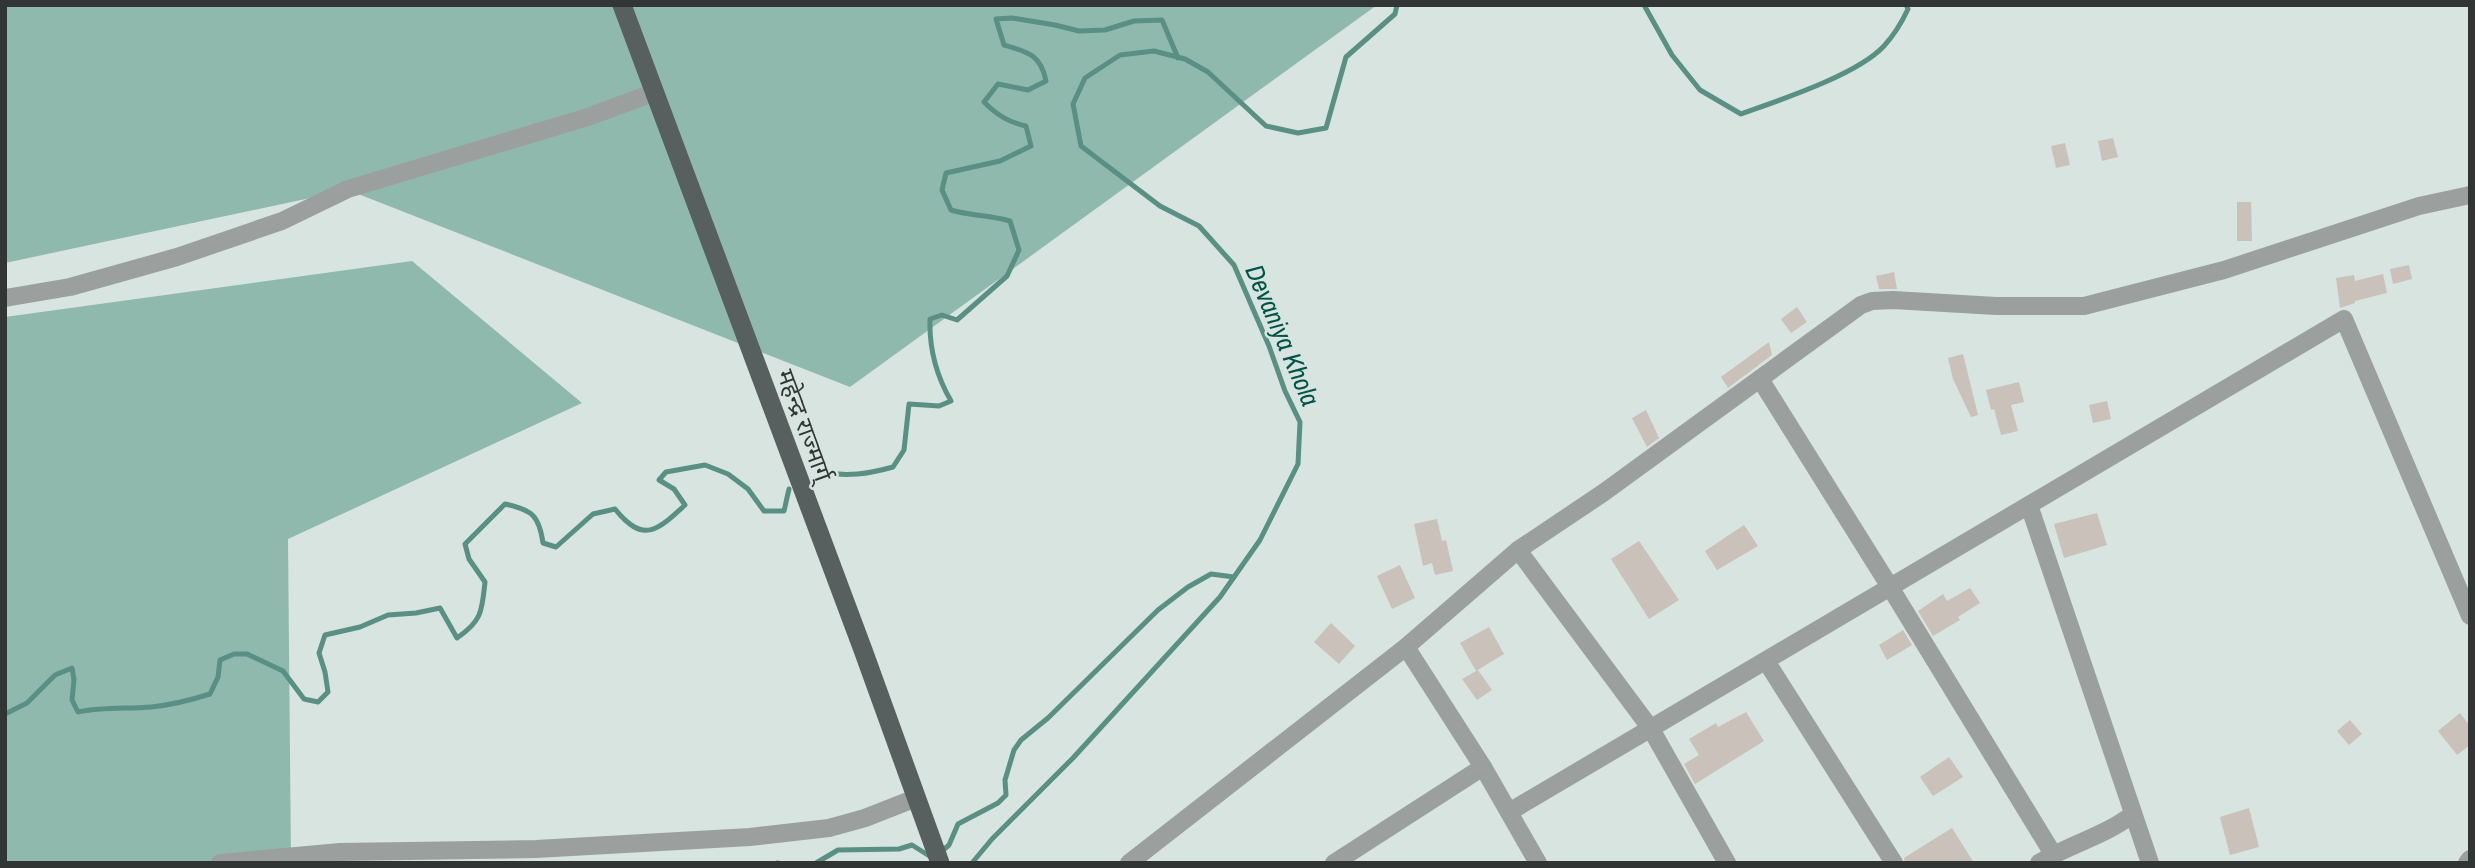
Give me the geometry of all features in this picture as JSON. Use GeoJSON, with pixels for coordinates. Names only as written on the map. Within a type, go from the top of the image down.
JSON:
{"type":"FeatureCollection","features":[{"type":"Feature","properties":{"kind":"highway","name":"महेन्द्र राज्मार्ग्"},"geometry":{"type":"LineString","coordinates":[[622,5],[936,854]]}},
{"type":"Feature","properties":{"kind":"street"},"geometry":{"type":"LineString","coordinates":[[5,298],[70,287],[177,257],[282,221],[348,190],[589,117],[655,92]]}},
{"type":"Feature","properties":{"kind":"street"},"geometry":{"type":"LineString","coordinates":[[1129,863],[1406,647],[1518,550],[1603,493],[1861,305],[1872,301],[1894,300],[1996,306],[2084,306],[2224,270],[2419,206],[2470,195]]}},
{"type":"Feature","properties":{"kind":"street"},"geometry":{"type":"LineString","coordinates":[[1509,812],[2344,320],[2470,616]]}},
{"type":"Feature","properties":{"kind":"street"},"geometry":{"type":"LineString","coordinates":[[1760,379],[1891,587],[2046,859],[2116,827],[2133,814]]}},
{"type":"Feature","properties":{"kind":"street"},"geometry":{"type":"LineString","coordinates":[[2029,505],[2150,863]]}},
{"type":"Feature","properties":{"kind":"street"},"geometry":{"type":"LineString","coordinates":[[1518,550],[1651,729],[1727,863]]}},
{"type":"Feature","properties":{"kind":"street"},"geometry":{"type":"LineString","coordinates":[[1406,647],[1483,767],[1538,863]]}},
{"type":"Feature","properties":{"kind":"street"},"geometry":{"type":"LineString","coordinates":[[1766,661],[1894,863]]}},
{"type":"Feature","properties":{"kind":"street"},"geometry":{"type":"LineString","coordinates":[[1334,863],[1483,767]]}},
{"type":"Feature","properties":{"kind":"street"},"geometry":{"type":"LineString","coordinates":[[220,863],[340,852],[538,856],[794,833],[829,828],[865,818],[916,798]]}},
{"type":"Feature","properties":{"kind":"green space"},"geometry":{"type":"Polygon","coordinates":[[[5,5],[1377,5],[850,387],[348,190],[5,263],[5,5]]]}},
{"type":"Feature","properties":{"kind":"green space"},"geometry":{"type":"Polygon","coordinates":[[[412,261],[582,403],[288,539],[291,863],[5,863],[5,317],[412,261]]]}},
{"type":"Feature","properties":{"kind":"building"},"geometry":{"type":"Polygon","coordinates":[[[2113,138],[2118,157],[2102,161],[2098,141],[2113,138]]]}},
{"type":"Feature","properties":{"kind":"building"},"geometry":{"type":"Polygon","coordinates":[[[2065,143],[2070,165],[2056,168],[2051,146],[2065,143]]]}},
{"type":"Feature","properties":{"kind":"building"},"geometry":{"type":"Polygon","coordinates":[[[2237,202],[2251,202],[2252,241],[2237,241],[2237,202]]]}},
{"type":"Feature","properties":{"kind":"building"},"geometry":{"type":"Polygon","coordinates":[[[2409,265],[2412,279],[2393,284],[2390,269],[2409,265]]]}},
{"type":"Feature","properties":{"kind":"building"},"geometry":{"type":"Polygon","coordinates":[[[1894,272],[1897,289],[1879,289],[1876,276],[1894,272]]]}},
{"type":"Feature","properties":{"kind":"building"},"geometry":{"type":"Polygon","coordinates":[[[2383,274],[2387,293],[2355,301],[2340,308],[2336,278],[2354,275],[2355,281],[2383,274]]]}},
{"type":"Feature","properties":{"kind":"building"},"geometry":{"type":"Polygon","coordinates":[[[1797,307],[1807,322],[1791,333],[1781,319],[1797,307]]]}},
{"type":"Feature","properties":{"kind":"building"},"geometry":{"type":"Polygon","coordinates":[[[1769,342],[1772,355],[1728,388],[1721,377],[1769,342]]]}},
{"type":"Feature","properties":{"kind":"building"},"geometry":{"type":"Polygon","coordinates":[[[1963,354],[1978,415],[1971,417],[1953,379],[1948,358],[1963,354]]]}},
{"type":"Feature","properties":{"kind":"building"},"geometry":{"type":"Polygon","coordinates":[[[2019,382],[2024,402],[2011,405],[2018,431],[2001,435],[1986,390],[2019,382]]]}},
{"type":"Feature","properties":{"kind":"building"},"geometry":{"type":"Polygon","coordinates":[[[2107,401],[2111,419],[2093,423],[2089,405],[2107,401]]]}},
{"type":"Feature","properties":{"kind":"building"},"geometry":{"type":"Polygon","coordinates":[[[1646,410],[1659,438],[1647,447],[1632,418],[1646,410]]]}},
{"type":"Feature","properties":{"kind":"building"},"geometry":{"type":"Polygon","coordinates":[[[2097,513],[2107,545],[2064,558],[2054,524],[2097,513]]]}},
{"type":"Feature","properties":{"kind":"building"},"geometry":{"type":"Polygon","coordinates":[[[1437,519],[1442,541],[1446,540],[1453,571],[1435,575],[1432,563],[1423,566],[1414,524],[1437,519]]]}},
{"type":"Feature","properties":{"kind":"building"},"geometry":{"type":"Polygon","coordinates":[[[1744,525],[1758,546],[1717,570],[1705,551],[1744,525]]]}},
{"type":"Feature","properties":{"kind":"building"},"geometry":{"type":"Polygon","coordinates":[[[1639,541],[1679,600],[1649,619],[1611,559],[1639,541]]]}},
{"type":"Feature","properties":{"kind":"building"},"geometry":{"type":"Polygon","coordinates":[[[1400,565],[1415,598],[1392,609],[1377,576],[1400,565]]]}},
{"type":"Feature","properties":{"kind":"building"},"geometry":{"type":"Polygon","coordinates":[[[1970,588],[1980,603],[1958,617],[1960,620],[1933,636],[1918,611],[1943,594],[1947,601],[1970,588]]]}},
{"type":"Feature","properties":{"kind":"building"},"geometry":{"type":"Polygon","coordinates":[[[1331,623],[1355,646],[1339,664],[1314,642],[1331,623]]]}},
{"type":"Feature","properties":{"kind":"building"},"geometry":{"type":"Polygon","coordinates":[[[1489,627],[1504,654],[1476,671],[1460,643],[1489,627]]]}},
{"type":"Feature","properties":{"kind":"building"},"geometry":{"type":"Polygon","coordinates":[[[1903,630],[1912,645],[1887,660],[1879,645],[1903,630]]]}},
{"type":"Feature","properties":{"kind":"building"},"geometry":{"type":"Polygon","coordinates":[[[1478,670],[1492,690],[1477,700],[1462,679],[1478,670]]]}},
{"type":"Feature","properties":{"kind":"building"},"geometry":{"type":"Polygon","coordinates":[[[1746,712],[1764,741],[1695,784],[1684,764],[1699,755],[1689,739],[1716,723],[1718,727],[1746,712]]]}},
{"type":"Feature","properties":{"kind":"building"},"geometry":{"type":"Polygon","coordinates":[[[2460,713],[2470,726],[2470,745],[2457,755],[2438,731],[2460,713]]]}},
{"type":"Feature","properties":{"kind":"building"},"geometry":{"type":"Polygon","coordinates":[[[2350,720],[2362,734],[2349,745],[2337,731],[2350,720]]]}},
{"type":"Feature","properties":{"kind":"building"},"geometry":{"type":"Polygon","coordinates":[[[1949,757],[1963,777],[1933,796],[1920,777],[1949,757]]]}},
{"type":"Feature","properties":{"kind":"building"},"geometry":{"type":"Polygon","coordinates":[[[2249,808],[2259,847],[2230,855],[2220,817],[2249,808]]]}},
{"type":"Feature","properties":{"kind":"building"},"geometry":{"type":"Polygon","coordinates":[[[1952,828],[1974,863],[1905,863],[1904,858],[1952,828]]]}},
{"type":"Feature","properties":{"kind":"waterway","name":"Devaniya Khola"},"geometry":{"type":"LineString","coordinates":[[972,863],[992,839],[1073,758],[1220,597],[1260,540],[1298,464],[1300,422],[1234,265],[1199,226],[1160,206],[1081,146],[1073,104],[1085,78],[1120,55],[1154,51],[1185,59],[1208,72],[1266,126],[1298,133],[1326,128],[1346,57],[1395,14],[1397,5]]}},
{"type":"Feature","properties":{"kind":"waterway","name":"Devaniya Khola"},"geometry":{"type":"LineString","coordinates":[[1644,5],[1672,55],[1700,90],[1741,114],[1817,86],[1872,57],[1898,28],[1908,9],[1906,5]]}},
{"type":"Feature","properties":{"kind":"waterway"},"geometry":{"type":"LineString","coordinates":[[822,472],[858,474],[893,467],[904,450],[909,404],[939,406],[951,401],[934,362],[930,319],[942,315],[957,320],[1007,276],[1019,250],[1010,221],[951,210],[942,190],[946,173],[1000,161],[1031,146],[1026,126],[1003,117],[984,102],[998,84],[1028,90],[1046,81],[1037,60],[1004,45],[996,19],[1012,18],[1079,31],[1105,30],[1134,21],[1162,20],[1178,58]]}},
{"type":"Feature","properties":{"kind":"waterway"},"geometry":{"type":"LineString","coordinates":[[5,714],[27,703],[55,675],[72,668],[72,700],[78,712],[151,707],[188,700],[210,694],[218,677],[220,660],[234,654],[247,654],[283,671],[304,699],[318,702],[328,692],[319,653],[325,635],[360,627],[388,615],[440,608],[457,638],[472,626],[481,608],[485,582],[469,559],[465,544],[505,504],[533,515],[543,543],[556,547],[593,514],[615,509],[625,520],[642,530],[650,530],[666,522],[685,505],[674,489],[659,480],[666,472],[705,465],[728,474],[748,489],[764,511],[784,511],[789,489]]}},
{"type":"Feature","properties":{"kind":"waterway"},"geometry":{"type":"LineString","coordinates":[[942,851],[949,845],[958,824],[998,803],[1006,795],[1005,780],[1014,750],[1021,740],[1048,718],[1158,610],[1188,587],[1211,574],[1234,577]]}},
{"type":"Feature","properties":{"kind":"waterway"},"geometry":{"type":"LineString","coordinates":[[816,863],[838,850],[899,849],[912,845],[931,857]]}}]}
